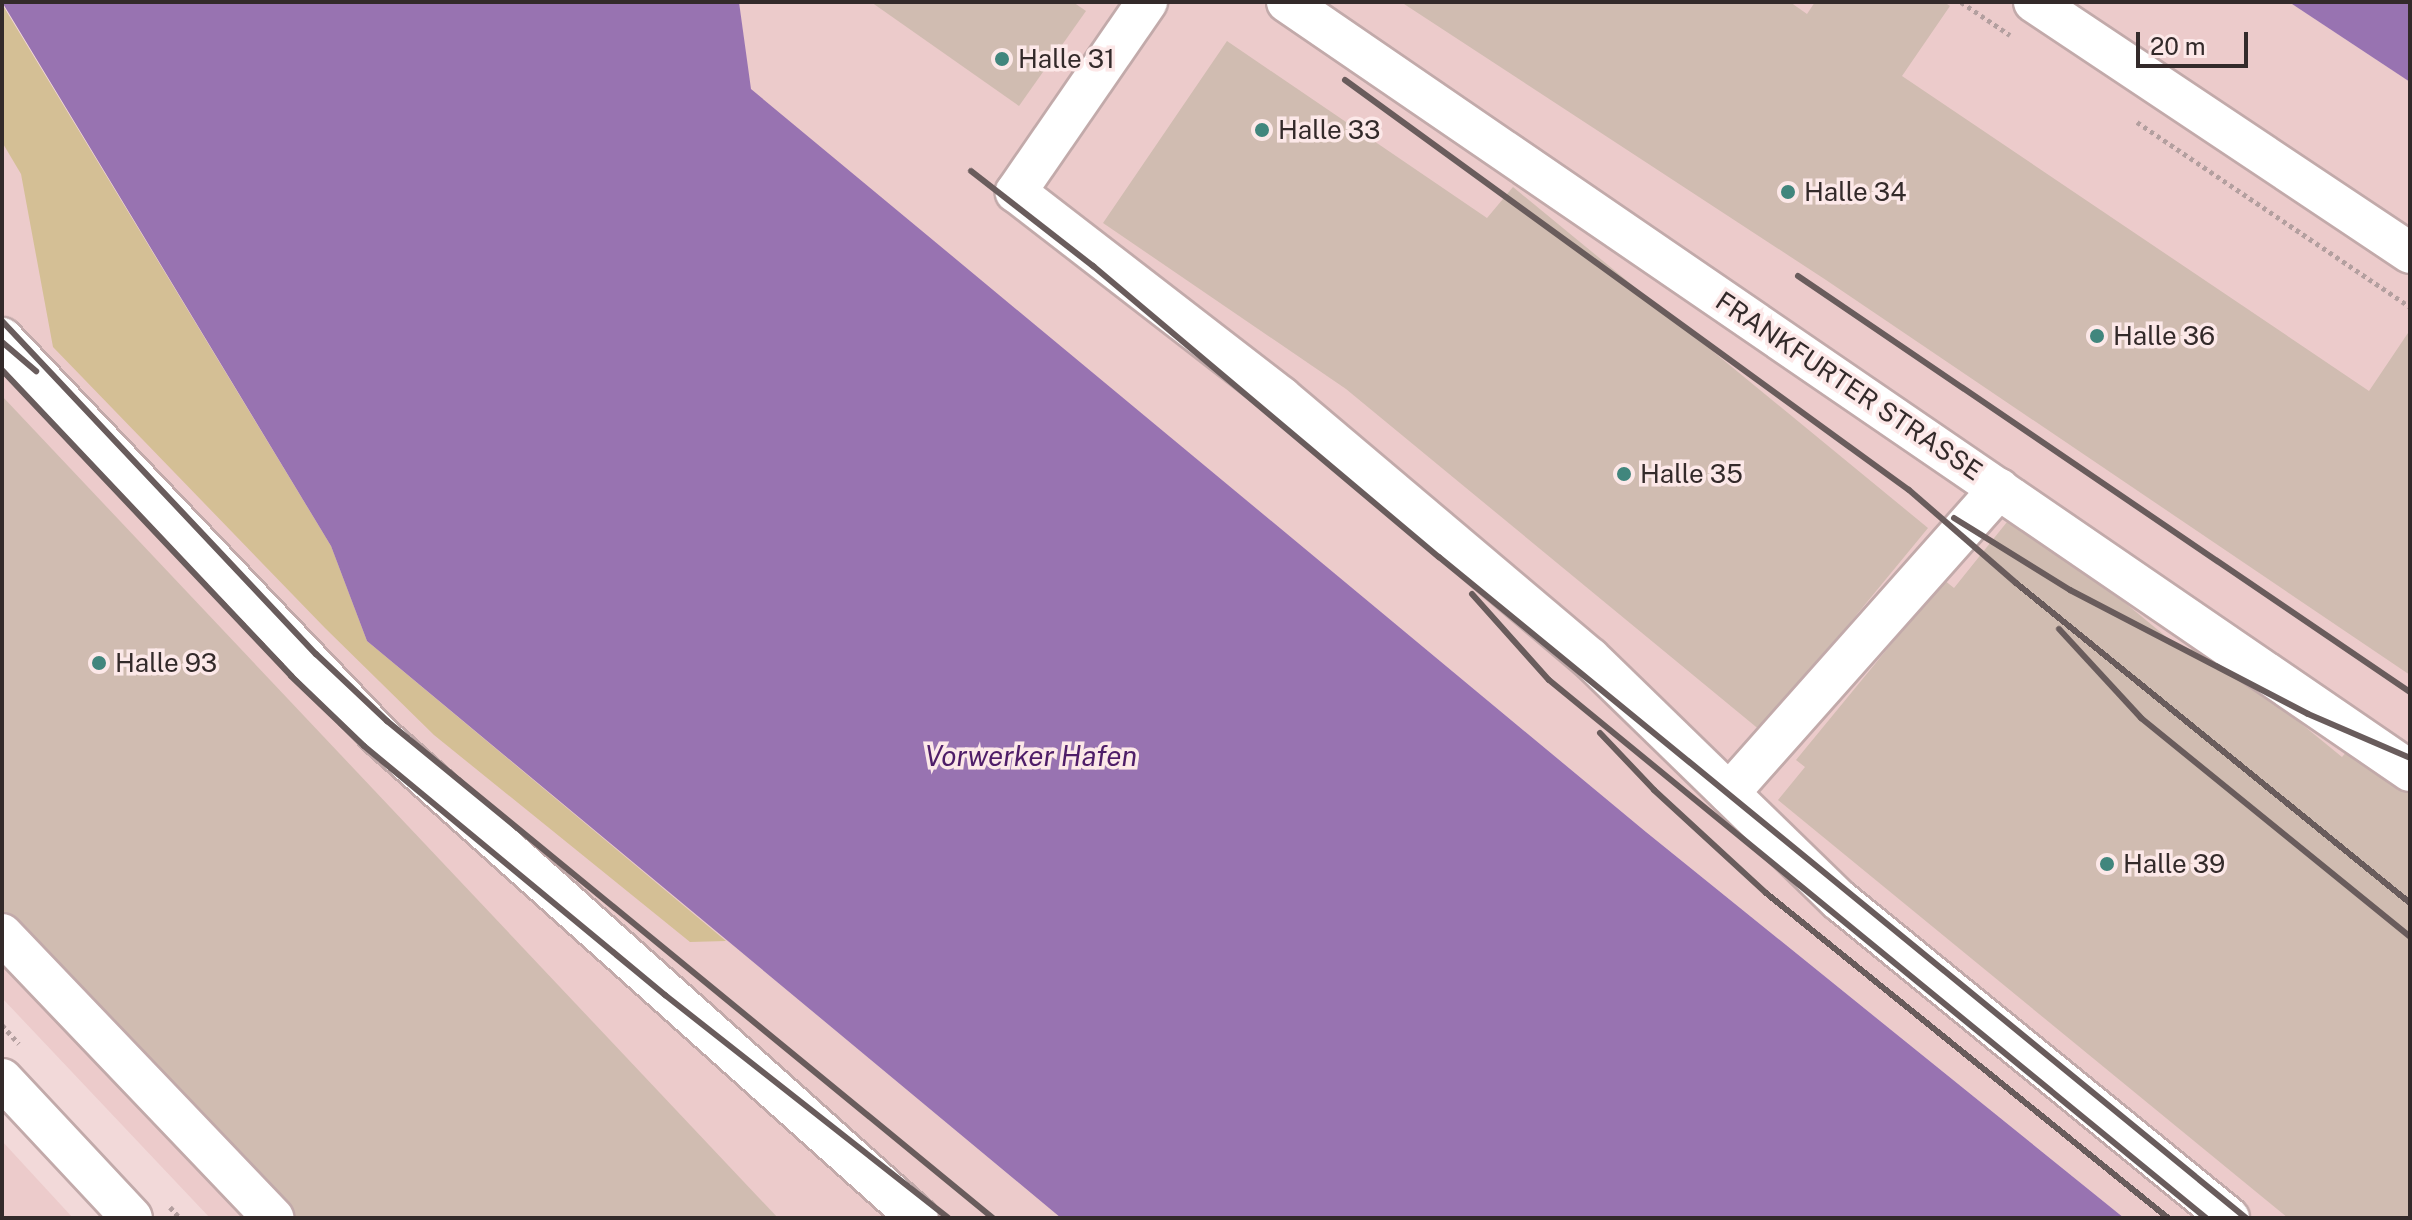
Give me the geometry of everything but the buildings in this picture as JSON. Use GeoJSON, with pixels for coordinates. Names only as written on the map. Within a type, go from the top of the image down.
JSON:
{"type":"FeatureCollection","features":[{"type":"Feature","properties":{"kind":"street","name":"FRANKFURTER STRASSE"},"geometry":{"type":"LineString","coordinates":[[1287,2],[2410,771]]}},
{"type":"Feature","properties":{"kind":"street"},"geometry":{"type":"LineString","coordinates":[[2034,2],[2410,253]]}},
{"type":"Feature","properties":{"kind":"street"},"geometry":{"type":"LineString","coordinates":[[1143,4],[1016,192],[1293,407],[1590,658],[1839,900],[2229,1218]]}},
{"type":"Feature","properties":{"kind":"street"},"geometry":{"type":"LineString","coordinates":[[2,338],[380,736],[918,1218]]}},
{"type":"Feature","properties":{"kind":"street"},"geometry":{"type":"LineString","coordinates":[[1729,793],[1999,489]]}},
{"type":"Feature","properties":{"kind":"street"},"geometry":{"type":"LineString","coordinates":[[2,934],[273,1218]]}},
{"type":"Feature","properties":{"kind":"street"},"geometry":{"type":"LineString","coordinates":[[2,1079],[132,1218]]}},
{"type":"Feature","properties":{"kind":"path"},"geometry":{"type":"LineString","coordinates":[[1961,2],[2014,38]]}},
{"type":"Feature","properties":{"kind":"path"},"geometry":{"type":"LineString","coordinates":[[2133,119],[2410,307]]}},
{"type":"Feature","properties":{"kind":"shaded area"},"geometry":{"type":"Polygon","coordinates":[[[739,2],[2289,2],[2410,82],[2410,1218],[2124,1218],[1646,832],[750,89],[739,2]]]}},
{"type":"Feature","properties":{"kind":"shaded area"},"geometry":{"type":"Polygon","coordinates":[[[2,4],[331,546],[367,641],[1061,1218],[210,1218],[2,998],[2,4]]]}},
{"type":"Feature","properties":{"kind":"shaded area"},"geometry":{"type":"Polygon","coordinates":[[[2,4],[331,546],[367,641],[726,941],[690,942],[434,735],[325,628],[53,347],[21,174],[2,142],[2,4]]]}},
{"type":"Feature","properties":{"kind":"shaded area"},"geometry":{"type":"Polygon","coordinates":[[[2,1141],[73,1218],[2,1218],[2,1141]]]}},
{"type":"Feature","properties":{"kind":"water","name":"Vorwerker Hafen"},"geometry":{"type":"Polygon","coordinates":[[[2,2],[739,2],[751,89],[1646,832],[2124,1218],[1061,1218],[367,641],[331,546],[2,2]]]}},
{"type":"Feature","properties":{"kind":"water"},"geometry":{"type":"Polygon","coordinates":[[[2289,2],[2410,2],[2410,82],[2289,2]]]}},
{"type":"Feature","properties":{"kind":"railway"},"geometry":{"type":"LineString","coordinates":[[1345,80],[1909,490],[2016,583],[2410,903]]}},
{"type":"Feature","properties":{"kind":"railway"},"geometry":{"type":"LineString","coordinates":[[971,171],[1093,266],[1439,557],[2246,1218]]}},
{"type":"Feature","properties":{"kind":"railway"},"geometry":{"type":"LineString","coordinates":[[1798,276],[2410,692]]}},
{"type":"Feature","properties":{"kind":"railway"},"geometry":{"type":"LineString","coordinates":[[2,321],[316,654],[387,721],[993,1218]]}},
{"type":"Feature","properties":{"kind":"railway"},"geometry":{"type":"LineString","coordinates":[[2,342],[36,371]]}},
{"type":"Feature","properties":{"kind":"railway"},"geometry":{"type":"LineString","coordinates":[[2,370],[291,676],[364,746],[665,995],[948,1218]]}},
{"type":"Feature","properties":{"kind":"railway"},"geometry":{"type":"LineString","coordinates":[[1954,518],[2070,590],[2308,714],[2410,758]]}},
{"type":"Feature","properties":{"kind":"railway"},"geometry":{"type":"LineString","coordinates":[[1472,594],[1549,680],[2206,1218]]}},
{"type":"Feature","properties":{"kind":"railway"},"geometry":{"type":"LineString","coordinates":[[2059,629],[2141,718],[2410,937]]}},
{"type":"Feature","properties":{"kind":"railway"},"geometry":{"type":"LineString","coordinates":[[1600,733],[1654,790],[1766,893],[2168,1218]]}},
{"type":"Feature","properties":{"kind":"place","name":"Halle 31"},"geometry":{"type":"Point","coordinates":[1002,59]}},
{"type":"Feature","properties":{"kind":"place","name":"Halle 33"},"geometry":{"type":"Point","coordinates":[1262,130]}},
{"type":"Feature","properties":{"kind":"place","name":"Halle 34"},"geometry":{"type":"Point","coordinates":[1788,192]}},
{"type":"Feature","properties":{"kind":"place","name":"Halle 36"},"geometry":{"type":"Point","coordinates":[2097,336]}},
{"type":"Feature","properties":{"kind":"place","name":"Halle 35"},"geometry":{"type":"Point","coordinates":[1624,474]}},
{"type":"Feature","properties":{"kind":"place","name":"Halle 93"},"geometry":{"type":"Point","coordinates":[99,663]}},
{"type":"Feature","properties":{"kind":"place","name":"Halle 39"},"geometry":{"type":"Point","coordinates":[2107,864]}}]}
